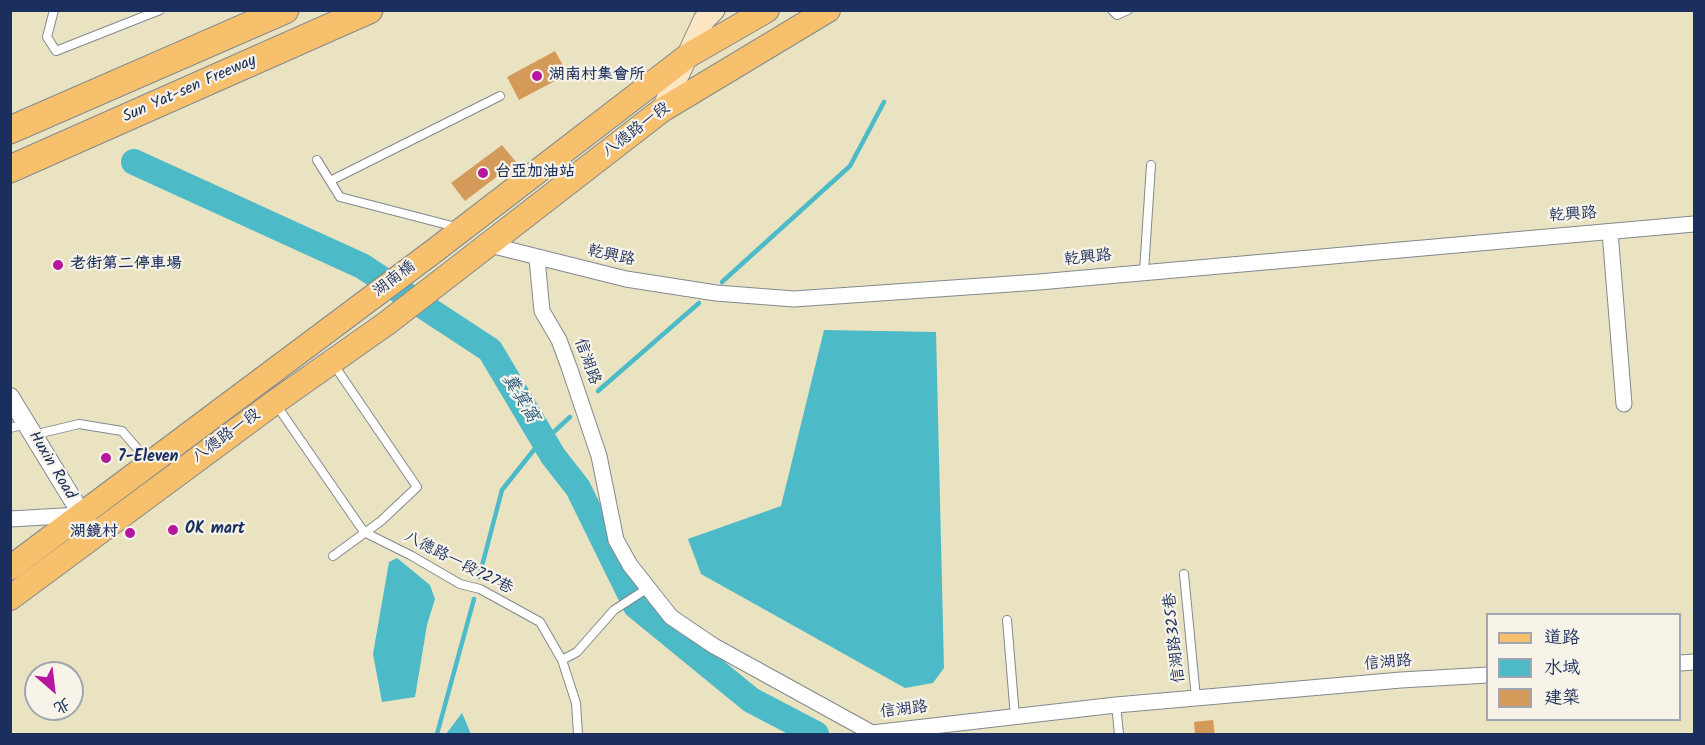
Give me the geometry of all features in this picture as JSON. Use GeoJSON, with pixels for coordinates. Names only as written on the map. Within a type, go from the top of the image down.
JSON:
{"type":"FeatureCollection","features":[{"type":"Feature","properties":{"kind":"highway"},"geometry":{"type":"LineString","coordinates":[[10,130],[285,10]]}},
{"type":"Feature","properties":{"kind":"highway","name":"Sun Yat-sen Freeway"},"geometry":{"type":"LineString","coordinates":[[10,169],[369,10]]}},
{"type":"Feature","properties":{"kind":"main road"},"geometry":{"type":"LineString","coordinates":[[662,110],[704,20],[714,10]]}},
{"type":"Feature","properties":{"kind":"main road","name":"八德路一段"},"geometry":{"type":"LineString","coordinates":[[434,251],[689,55],[767,10]]}},
{"type":"Feature","properties":{"kind":"main road","name":"八德路一段"},"geometry":{"type":"LineString","coordinates":[[457,269],[662,110],[828,10]]}},
{"type":"Feature","properties":{"kind":"main road","name":"湖南橋"},"geometry":{"type":"LineString","coordinates":[[357,309],[434,251]]}},
{"type":"Feature","properties":{"kind":"main road","name":"湖南橋"},"geometry":{"type":"LineString","coordinates":[[387,323],[457,269]]}},
{"type":"Feature","properties":{"kind":"main road","name":"八德路一段"},"geometry":{"type":"LineString","coordinates":[[10,568],[357,309]]}},
{"type":"Feature","properties":{"kind":"main road","name":"八德路一段"},"geometry":{"type":"LineString","coordinates":[[10,598],[275,402],[387,323]]}},
{"type":"Feature","properties":{"kind":"street","name":"乾興路"},"geometry":{"type":"LineString","coordinates":[[490,245],[537,259],[626,279],[693,290],[794,299],[1039,282],[1695,224]]}},
{"type":"Feature","properties":{"kind":"street"},"geometry":{"type":"LineString","coordinates":[[1610,232],[1624,404]]}},
{"type":"Feature","properties":{"kind":"street","name":"信湖路"},"geometry":{"type":"LineString","coordinates":[[537,259],[542,311],[566,358],[599,456],[616,540],[643,592],[670,617],[714,646],[873,734],[1116,705],[1401,680],[1486,675]]}},
{"type":"Feature","properties":{"kind":"street","name":"Huxin Road"},"geometry":{"type":"LineString","coordinates":[[10,397],[23,429],[80,515],[96,534]]}},
{"type":"Feature","properties":{"kind":"street"},"geometry":{"type":"LineString","coordinates":[[10,519],[80,515]]}},
{"type":"Feature","properties":{"kind":"lane"},"geometry":{"type":"LineString","coordinates":[[54,10],[47,37],[56,51],[67,49],[160,10]]}},
{"type":"Feature","properties":{"kind":"lane"},"geometry":{"type":"LineString","coordinates":[[1112,10],[1117,15],[1128,10]]}},
{"type":"Feature","properties":{"kind":"lane"},"geometry":{"type":"LineString","coordinates":[[330,181],[500,96]]}},
{"type":"Feature","properties":{"kind":"lane"},"geometry":{"type":"LineString","coordinates":[[317,160],[340,197],[463,229]]}},
{"type":"Feature","properties":{"kind":"lane"},"geometry":{"type":"LineString","coordinates":[[1144,271],[1151,165]]}},
{"type":"Feature","properties":{"kind":"lane"},"geometry":{"type":"LineString","coordinates":[[332,362],[417,487],[381,521],[333,556]]}},
{"type":"Feature","properties":{"kind":"lane","name":"八德路一段727巷"},"geometry":{"type":"LineString","coordinates":[[275,402],[364,532],[460,584],[480,589],[540,622],[562,660],[576,703],[578,735]]}},
{"type":"Feature","properties":{"kind":"lane"},"geometry":{"type":"LineString","coordinates":[[23,429],[79,424],[122,431],[150,463]]}},
{"type":"Feature","properties":{"kind":"lane","name":"信湖路325巷"},"geometry":{"type":"LineString","coordinates":[[1184,574],[1196,698]]}},
{"type":"Feature","properties":{"kind":"lane"},"geometry":{"type":"LineString","coordinates":[[562,660],[577,652],[614,610],[643,592]]}},
{"type":"Feature","properties":{"kind":"lane"},"geometry":{"type":"LineString","coordinates":[[1007,620],[1015,717]]}},
{"type":"Feature","properties":{"kind":"lane"},"geometry":{"type":"LineString","coordinates":[[1116,705],[1119,735]]}},
{"type":"Feature","properties":{"kind":"water"},"geometry":{"type":"Polygon","coordinates":[[[824,330],[936,332],[944,668],[933,683],[905,688],[701,574],[688,539],[781,506],[824,330]]]}},
{"type":"Feature","properties":{"kind":"water"},"geometry":{"type":"Polygon","coordinates":[[[397,558],[430,585],[435,599],[427,625],[415,697],[382,702],[373,654],[389,562],[397,558]]]}},
{"type":"Feature","properties":{"kind":"water"},"geometry":{"type":"Polygon","coordinates":[[[462,713],[471,734],[446,734],[462,713]]]}},
{"type":"Feature","properties":{"kind":"building","name":"湖南村集會所"},"geometry":{"type":"Polygon","coordinates":[[[555,51],[568,74],[519,100],[507,77],[555,51]]]}},
{"type":"Feature","properties":{"kind":"building","name":"台亞加油站"},"geometry":{"type":"Polygon","coordinates":[[[502,145],[516,162],[465,201],[451,183],[502,145]]]}},
{"type":"Feature","properties":{"kind":"building"},"geometry":{"type":"Polygon","coordinates":[[[1213,720],[1215,735],[1195,735],[1194,722],[1213,720]]]}},
{"type":"Feature","properties":{"kind":"waterway"},"geometry":{"type":"LineString","coordinates":[[722,282],[850,166],[884,102]]}},
{"type":"Feature","properties":{"kind":"waterway","name":"糞箕窩"},"geometry":{"type":"LineString","coordinates":[[134,162],[362,266],[490,350],[553,456],[578,488],[636,606],[751,700],[816,734]]}},
{"type":"Feature","properties":{"kind":"waterway"},"geometry":{"type":"LineString","coordinates":[[598,391],[699,303]]}},
{"type":"Feature","properties":{"kind":"waterway"},"geometry":{"type":"LineString","coordinates":[[479,577],[502,490],[533,451],[570,417]]}},
{"type":"Feature","properties":{"kind":"waterway"},"geometry":{"type":"LineString","coordinates":[[437,734],[474,599]]}},
{"type":"Feature","properties":{"kind":"place","name":"湖南村集會所"},"geometry":{"type":"Point","coordinates":[537,76]}},
{"type":"Feature","properties":{"kind":"place","name":"台亞加油站"},"geometry":{"type":"Point","coordinates":[483,173]}},
{"type":"Feature","properties":{"kind":"place","name":"老街第二停車場"},"geometry":{"type":"Point","coordinates":[58,265]}},
{"type":"Feature","properties":{"kind":"place","name":"7-Eleven"},"geometry":{"type":"Point","coordinates":[106,458]}},
{"type":"Feature","properties":{"kind":"place","name":"OK mart"},"geometry":{"type":"Point","coordinates":[173,530]}},
{"type":"Feature","properties":{"kind":"place","name":"湖鏡村"},"geometry":{"type":"Point","coordinates":[130,533]}}]}
